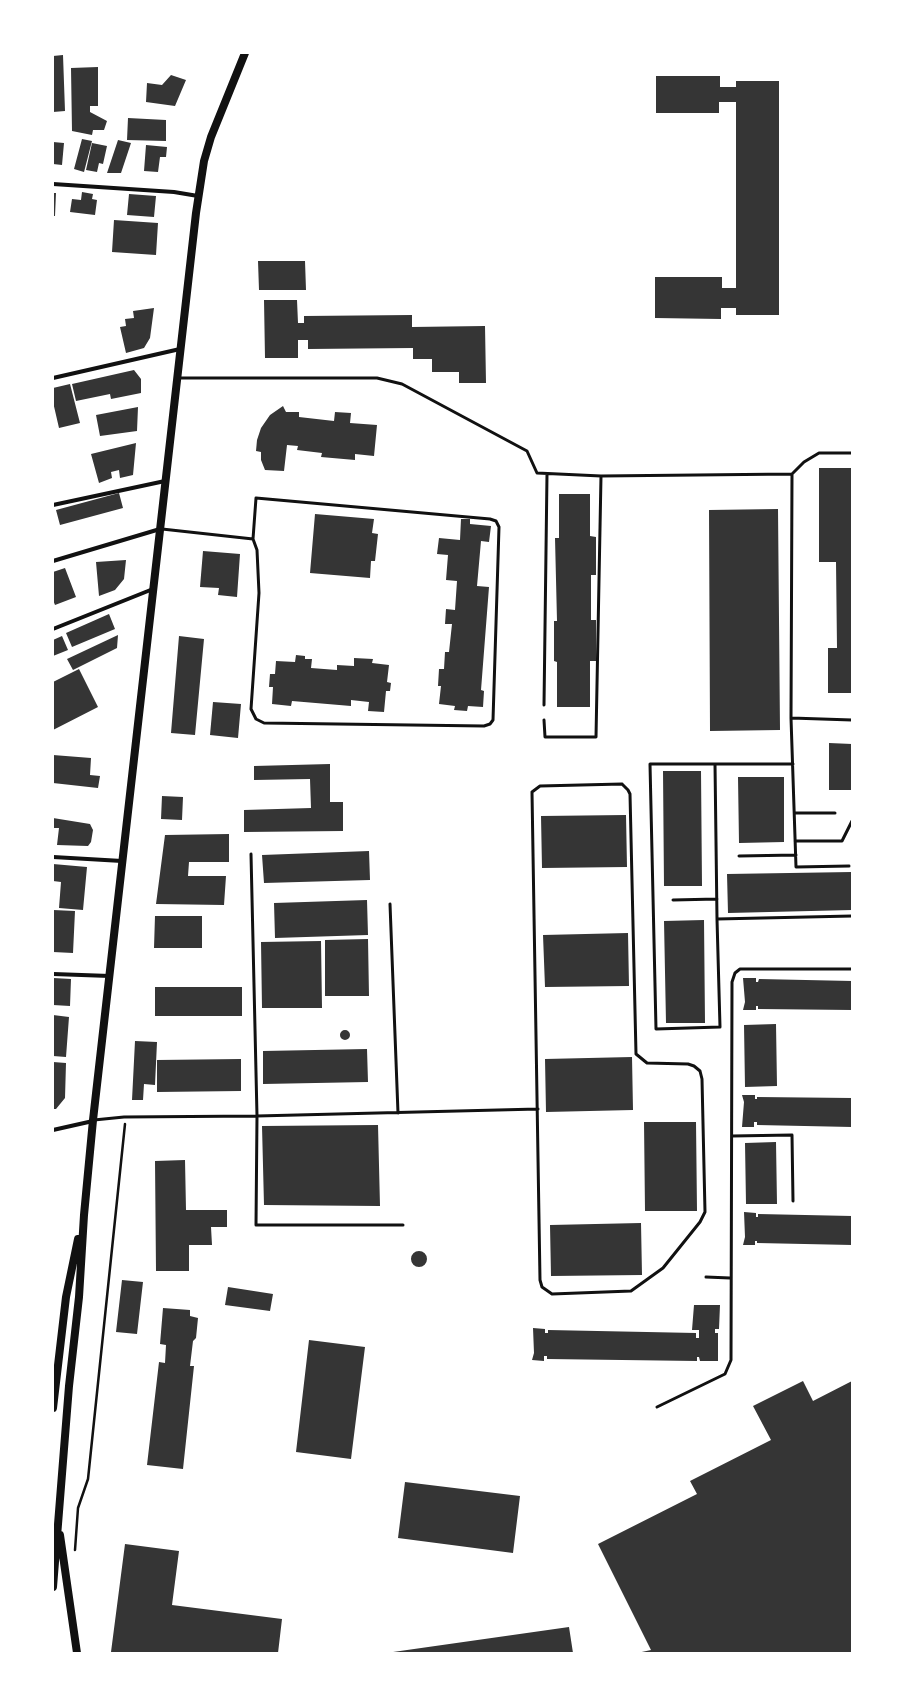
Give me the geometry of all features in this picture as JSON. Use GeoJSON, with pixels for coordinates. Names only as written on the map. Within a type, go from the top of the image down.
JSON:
{"type":"FeatureCollection","features":[{"type":"Feature","properties":{"kind":"main road"},"geometry":{"type":"LineString","coordinates":[[53,1586],[93,1120],[198,196],[210,137],[245,53]]}},
{"type":"Feature","properties":{"kind":"main road"},"geometry":{"type":"LineString","coordinates":[[53,1408],[53,1396],[66,1297],[84,1215]]}},
{"type":"Feature","properties":{"kind":"main road"},"geometry":{"type":"LineString","coordinates":[[58,1520],[77,1653]]}},
{"type":"Feature","properties":{"kind":"street"},"geometry":{"type":"LineString","coordinates":[[53,184],[174,192],[198,196]]}},
{"type":"Feature","properties":{"kind":"street"},"geometry":{"type":"LineString","coordinates":[[53,378],[180,349]]}},
{"type":"Feature","properties":{"kind":"street"},"geometry":{"type":"LineString","coordinates":[[53,505],[165,481]]}},
{"type":"Feature","properties":{"kind":"street"},"geometry":{"type":"LineString","coordinates":[[53,561],[160,529]]}},
{"type":"Feature","properties":{"kind":"street"},"geometry":{"type":"LineString","coordinates":[[53,629],[153,589]]}},
{"type":"Feature","properties":{"kind":"street"},"geometry":{"type":"LineString","coordinates":[[53,857],[122,861]]}},
{"type":"Feature","properties":{"kind":"street"},"geometry":{"type":"LineString","coordinates":[[53,974],[110,976]]}},
{"type":"Feature","properties":{"kind":"street"},"geometry":{"type":"LineString","coordinates":[[53,1130],[93,1120]]}},
{"type":"Feature","properties":{"kind":"lane"},"geometry":{"type":"LineString","coordinates":[[177,378],[377,378],[402,384],[526,451],[537,473],[600,476],[792,474],[804,462],[818,453],[852,454]]}},
{"type":"Feature","properties":{"kind":"lane"},"geometry":{"type":"LineString","coordinates":[[544,705],[547,474]]}},
{"type":"Feature","properties":{"kind":"lane"},"geometry":{"type":"LineString","coordinates":[[792,474],[792,718],[796,867],[849,866]]}},
{"type":"Feature","properties":{"kind":"lane"},"geometry":{"type":"LineString","coordinates":[[544,720],[545,737],[596,737],[600,476]]}},
{"type":"Feature","properties":{"kind":"lane"},"geometry":{"type":"LineString","coordinates":[[256,498],[490,518],[496,521],[499,527],[493,720],[490,724],[484,726],[264,723],[256,719],[251,710],[259,593],[256,550],[253,539],[256,498]]}},
{"type":"Feature","properties":{"kind":"lane"},"geometry":{"type":"LineString","coordinates":[[160,529],[253,539]]}},
{"type":"Feature","properties":{"kind":"lane"},"geometry":{"type":"LineString","coordinates":[[792,718],[852,720]]}},
{"type":"Feature","properties":{"kind":"lane"},"geometry":{"type":"LineString","coordinates":[[715,764],[720,1027],[656,1029],[650,764],[715,764],[793,764]]}},
{"type":"Feature","properties":{"kind":"lane"},"geometry":{"type":"LineString","coordinates":[[622,784],[630,794],[636,1054],[647,1063],[688,1064],[694,1066],[700,1071],[702,1078],[705,1204],[705,1212],[700,1222],[664,1268],[631,1291],[552,1294],[542,1287],[540,1280],[538,1109],[532,792],[540,786],[622,784]]}},
{"type":"Feature","properties":{"kind":"lane"},"geometry":{"type":"LineString","coordinates":[[795,813],[834,813]]}},
{"type":"Feature","properties":{"kind":"lane"},"geometry":{"type":"LineString","coordinates":[[796,841],[842,840],[852,820]]}},
{"type":"Feature","properties":{"kind":"lane"},"geometry":{"type":"LineString","coordinates":[[251,854],[257,1116],[256,1225],[403,1225]]}},
{"type":"Feature","properties":{"kind":"lane"},"geometry":{"type":"LineString","coordinates":[[739,856],[796,855]]}},
{"type":"Feature","properties":{"kind":"lane"},"geometry":{"type":"LineString","coordinates":[[674,900],[717,899]]}},
{"type":"Feature","properties":{"kind":"lane"},"geometry":{"type":"LineString","coordinates":[[390,904],[398,1113]]}},
{"type":"Feature","properties":{"kind":"lane"},"geometry":{"type":"LineString","coordinates":[[717,920],[852,916]]}},
{"type":"Feature","properties":{"kind":"lane"},"geometry":{"type":"LineString","coordinates":[[657,1408],[725,1374],[731,1360],[730,1278],[732,982],[735,973],[740,969],[852,969]]}},
{"type":"Feature","properties":{"kind":"lane"},"geometry":{"type":"LineString","coordinates":[[93,1120],[126,1117],[257,1116],[538,1109]]}},
{"type":"Feature","properties":{"kind":"lane"},"geometry":{"type":"LineString","coordinates":[[732,1136],[792,1136],[793,1201]]}},
{"type":"Feature","properties":{"kind":"lane"},"geometry":{"type":"LineString","coordinates":[[706,1277],[730,1278]]}},
{"type":"Feature","properties":{"kind":"path"},"geometry":{"type":"LineString","coordinates":[[74,1555],[78,1508],[88,1479],[126,1117]]}},
{"type":"Feature","properties":{"kind":"building"},"geometry":{"type":"Polygon","coordinates":[[[63,55],[65,111],[53,112],[53,56],[63,55]]]}},
{"type":"Feature","properties":{"kind":"building"},"geometry":{"type":"Polygon","coordinates":[[[98,67],[98,106],[90,106],[90,112],[107,121],[104,130],[93,130],[92,135],[72,131],[71,68],[98,67]]]}},
{"type":"Feature","properties":{"kind":"building"},"geometry":{"type":"Polygon","coordinates":[[[171,75],[186,80],[175,106],[146,102],[147,83],[162,85],[171,75]]]}},
{"type":"Feature","properties":{"kind":"building"},"geometry":{"type":"Polygon","coordinates":[[[656,76],[720,76],[720,87],[736,87],[736,81],[779,81],[779,315],[736,315],[736,308],[721,308],[721,319],[655,318],[655,277],[722,277],[722,288],[736,288],[736,102],[719,102],[719,113],[656,113],[656,76]]]}},
{"type":"Feature","properties":{"kind":"building"},"geometry":{"type":"Polygon","coordinates":[[[128,118],[166,120],[166,141],[127,140],[128,118]]]}},
{"type":"Feature","properties":{"kind":"building"},"geometry":{"type":"Polygon","coordinates":[[[82,139],[92,141],[84,172],[74,169],[82,139]]]}},
{"type":"Feature","properties":{"kind":"building"},"geometry":{"type":"Polygon","coordinates":[[[118,140],[131,143],[121,173],[107,173],[118,140]]]}},
{"type":"Feature","properties":{"kind":"building"},"geometry":{"type":"Polygon","coordinates":[[[53,142],[64,143],[62,165],[53,164],[53,142]]]}},
{"type":"Feature","properties":{"kind":"building"},"geometry":{"type":"Polygon","coordinates":[[[92,143],[107,146],[103,164],[99,163],[97,172],[86,170],[92,143]]]}},
{"type":"Feature","properties":{"kind":"building"},"geometry":{"type":"Polygon","coordinates":[[[146,145],[167,147],[166,157],[160,157],[158,172],[144,171],[146,145]]]}},
{"type":"Feature","properties":{"kind":"building"},"geometry":{"type":"Polygon","coordinates":[[[82,192],[93,194],[92,199],[97,200],[95,215],[70,212],[72,199],[81,200],[82,192]]]}},
{"type":"Feature","properties":{"kind":"building"},"geometry":{"type":"Polygon","coordinates":[[[53,193],[56,193],[55,216],[53,216],[53,193]]]}},
{"type":"Feature","properties":{"kind":"building"},"geometry":{"type":"Polygon","coordinates":[[[129,194],[156,196],[154,217],[127,215],[129,194]]]}},
{"type":"Feature","properties":{"kind":"building"},"geometry":{"type":"Polygon","coordinates":[[[114,220],[158,223],[156,255],[112,252],[114,220]]]}},
{"type":"Feature","properties":{"kind":"building"},"geometry":{"type":"Polygon","coordinates":[[[258,261],[305,261],[306,290],[259,290],[258,261]]]}},
{"type":"Feature","properties":{"kind":"building"},"geometry":{"type":"Polygon","coordinates":[[[264,300],[297,300],[298,323],[304,323],[304,316],[412,315],[412,327],[485,326],[486,383],[459,383],[459,372],[432,372],[432,359],[413,359],[413,348],[308,349],[308,340],[298,340],[298,358],[265,358],[264,300]]]}},
{"type":"Feature","properties":{"kind":"building"},"geometry":{"type":"Polygon","coordinates":[[[154,308],[150,338],[144,348],[126,353],[120,327],[126,326],[125,319],[134,318],[133,311],[154,308]]]}},
{"type":"Feature","properties":{"kind":"building"},"geometry":{"type":"Polygon","coordinates":[[[134,370],[141,379],[141,393],[111,399],[110,394],[76,401],[72,384],[134,370]]]}},
{"type":"Feature","properties":{"kind":"building"},"geometry":{"type":"Polygon","coordinates":[[[70,384],[80,423],[59,428],[53,402],[53,388],[70,384]]]}},
{"type":"Feature","properties":{"kind":"building"},"geometry":{"type":"Polygon","coordinates":[[[283,406],[286,412],[299,412],[299,417],[334,421],[335,412],[351,413],[350,423],[377,425],[374,456],[355,454],[355,460],[321,457],[322,453],[297,450],[298,446],[287,445],[284,471],[265,470],[261,460],[261,452],[256,451],[257,440],[261,428],[270,415],[283,406]]]}},
{"type":"Feature","properties":{"kind":"building"},"geometry":{"type":"Polygon","coordinates":[[[138,407],[137,431],[100,436],[96,415],[138,407]]]}},
{"type":"Feature","properties":{"kind":"building"},"geometry":{"type":"Polygon","coordinates":[[[136,443],[133,475],[120,478],[119,470],[111,472],[112,478],[99,483],[91,454],[136,443]]]}},
{"type":"Feature","properties":{"kind":"building"},"geometry":{"type":"Polygon","coordinates":[[[819,468],[852,468],[852,693],[828,693],[828,648],[837,648],[836,562],[819,562],[819,468]]]}},
{"type":"Feature","properties":{"kind":"building"},"geometry":{"type":"Polygon","coordinates":[[[119,493],[123,508],[60,525],[56,510],[119,493]]]}},
{"type":"Feature","properties":{"kind":"building"},"geometry":{"type":"Polygon","coordinates":[[[559,494],[590,494],[590,536],[596,537],[596,575],[591,575],[591,620],[596,620],[596,661],[590,661],[590,707],[557,707],[557,662],[554,661],[554,621],[557,621],[555,538],[559,538],[559,494]]]}},
{"type":"Feature","properties":{"kind":"building"},"geometry":{"type":"Polygon","coordinates":[[[778,509],[780,730],[710,731],[709,510],[778,509]]]}},
{"type":"Feature","properties":{"kind":"building"},"geometry":{"type":"Polygon","coordinates":[[[315,514],[374,519],[372,533],[378,534],[375,561],[371,561],[370,578],[310,573],[315,514]]]}},
{"type":"Feature","properties":{"kind":"building"},"geometry":{"type":"Polygon","coordinates":[[[461,519],[470,519],[470,524],[491,526],[489,542],[481,541],[477,586],[489,587],[481,690],[484,691],[483,707],[468,706],[467,711],[454,710],[455,706],[439,704],[441,686],[438,686],[439,669],[444,669],[445,652],[449,652],[452,624],[445,624],[446,609],[455,610],[457,581],[446,580],[448,555],[437,554],[439,538],[460,540],[461,519]]]}},
{"type":"Feature","properties":{"kind":"building"},"geometry":{"type":"Polygon","coordinates":[[[203,551],[240,554],[237,597],[218,595],[219,588],[200,587],[203,551]]]}},
{"type":"Feature","properties":{"kind":"building"},"geometry":{"type":"Polygon","coordinates":[[[126,560],[124,579],[115,590],[99,596],[96,562],[126,560]]]}},
{"type":"Feature","properties":{"kind":"building"},"geometry":{"type":"Polygon","coordinates":[[[65,568],[76,597],[55,605],[53,600],[53,572],[65,568]]]}},
{"type":"Feature","properties":{"kind":"building"},"geometry":{"type":"Polygon","coordinates":[[[109,614],[115,629],[72,647],[66,633],[109,614]]]}},
{"type":"Feature","properties":{"kind":"building"},"geometry":{"type":"Polygon","coordinates":[[[118,635],[117,648],[73,670],[67,659],[118,635]]]}},
{"type":"Feature","properties":{"kind":"building"},"geometry":{"type":"Polygon","coordinates":[[[62,636],[68,650],[53,656],[53,640],[62,636]]]}},
{"type":"Feature","properties":{"kind":"building"},"geometry":{"type":"Polygon","coordinates":[[[179,636],[204,639],[195,735],[171,733],[179,636]]]}},
{"type":"Feature","properties":{"kind":"building"},"geometry":{"type":"Polygon","coordinates":[[[296,655],[305,656],[305,659],[312,659],[311,668],[337,670],[337,665],[354,666],[354,658],[373,659],[372,663],[389,665],[387,682],[391,683],[390,691],[386,691],[384,712],[368,711],[369,702],[351,700],[351,706],[292,701],[291,706],[272,704],[273,687],[269,687],[270,674],[275,674],[276,661],[295,662],[296,655]]]}},
{"type":"Feature","properties":{"kind":"building"},"geometry":{"type":"Polygon","coordinates":[[[79,669],[98,707],[53,730],[53,682],[79,669]]]}},
{"type":"Feature","properties":{"kind":"building"},"geometry":{"type":"Polygon","coordinates":[[[213,702],[241,704],[238,738],[210,735],[213,702]]]}},
{"type":"Feature","properties":{"kind":"building"},"geometry":{"type":"Polygon","coordinates":[[[829,743],[852,744],[852,790],[829,790],[829,743]]]}},
{"type":"Feature","properties":{"kind":"building"},"geometry":{"type":"Polygon","coordinates":[[[53,755],[91,758],[90,775],[100,776],[98,788],[53,783],[53,755]]]}},
{"type":"Feature","properties":{"kind":"building"},"geometry":{"type":"Polygon","coordinates":[[[330,764],[330,802],[343,802],[343,831],[244,832],[244,810],[311,808],[310,779],[254,780],[254,766],[330,764]]]}},
{"type":"Feature","properties":{"kind":"building"},"geometry":{"type":"Polygon","coordinates":[[[663,771],[701,771],[702,886],[664,886],[663,771]]]}},
{"type":"Feature","properties":{"kind":"building"},"geometry":{"type":"Polygon","coordinates":[[[738,777],[784,777],[784,842],[739,843],[738,777]]]}},
{"type":"Feature","properties":{"kind":"building"},"geometry":{"type":"Polygon","coordinates":[[[162,796],[183,797],[182,820],[161,819],[162,796]]]}},
{"type":"Feature","properties":{"kind":"building"},"geometry":{"type":"Polygon","coordinates":[[[626,815],[627,867],[542,868],[541,816],[626,815]]]}},
{"type":"Feature","properties":{"kind":"building"},"geometry":{"type":"Polygon","coordinates":[[[53,818],[90,824],[93,830],[91,842],[88,846],[57,845],[59,828],[53,828],[53,818]]]}},
{"type":"Feature","properties":{"kind":"building"},"geometry":{"type":"Polygon","coordinates":[[[229,834],[229,862],[189,862],[188,876],[226,876],[224,905],[156,904],[165,835],[229,834]]]}},
{"type":"Feature","properties":{"kind":"building"},"geometry":{"type":"Polygon","coordinates":[[[369,851],[370,880],[264,883],[262,855],[369,851]]]}},
{"type":"Feature","properties":{"kind":"building"},"geometry":{"type":"Polygon","coordinates":[[[53,864],[87,867],[83,910],[59,908],[61,882],[53,881],[53,864]]]}},
{"type":"Feature","properties":{"kind":"building"},"geometry":{"type":"Polygon","coordinates":[[[852,872],[852,910],[728,913],[727,874],[852,872]]]}},
{"type":"Feature","properties":{"kind":"building"},"geometry":{"type":"Polygon","coordinates":[[[367,900],[368,935],[275,938],[274,903],[367,900]]]}},
{"type":"Feature","properties":{"kind":"building"},"geometry":{"type":"Polygon","coordinates":[[[53,910],[75,911],[73,953],[53,952],[53,910]]]}},
{"type":"Feature","properties":{"kind":"building"},"geometry":{"type":"Polygon","coordinates":[[[155,916],[202,916],[202,948],[154,948],[155,916]]]}},
{"type":"Feature","properties":{"kind":"building"},"geometry":{"type":"Polygon","coordinates":[[[704,920],[705,1023],[666,1023],[664,921],[704,920]]]}},
{"type":"Feature","properties":{"kind":"building"},"geometry":{"type":"Polygon","coordinates":[[[628,933],[629,986],[545,987],[543,935],[628,933]]]}},
{"type":"Feature","properties":{"kind":"building"},"geometry":{"type":"Polygon","coordinates":[[[368,939],[369,996],[325,996],[325,940],[368,939]]]}},
{"type":"Feature","properties":{"kind":"building"},"geometry":{"type":"Polygon","coordinates":[[[321,941],[322,1008],[262,1008],[261,942],[321,941]]]}},
{"type":"Feature","properties":{"kind":"building"},"geometry":{"type":"Polygon","coordinates":[[[53,978],[71,979],[70,1006],[53,1005],[53,978]]]}},
{"type":"Feature","properties":{"kind":"building"},"geometry":{"type":"Polygon","coordinates":[[[743,978],[756,978],[756,982],[758,982],[759,979],[852,981],[852,1010],[758,1009],[758,1006],[756,1006],[756,1010],[743,1010],[745,1002],[743,978]]]}},
{"type":"Feature","properties":{"kind":"building"},"geometry":{"type":"Polygon","coordinates":[[[155,987],[242,987],[242,1016],[155,1016],[155,987]]]}},
{"type":"Feature","properties":{"kind":"building"},"geometry":{"type":"Polygon","coordinates":[[[53,1015],[69,1017],[66,1057],[53,1056],[53,1015]]]}},
{"type":"Feature","properties":{"kind":"building"},"geometry":{"type":"Polygon","coordinates":[[[776,1024],[777,1086],[745,1087],[744,1025],[776,1024]]]}},
{"type":"Feature","properties":{"kind":"building"},"geometry":{"type":"Polygon","coordinates":[[[343,1030],[347,1030],[349,1031],[349,1039],[343,1040],[340,1037],[340,1033],[343,1030]]]}},
{"type":"Feature","properties":{"kind":"building"},"geometry":{"type":"Polygon","coordinates":[[[135,1041],[157,1042],[155,1085],[144,1084],[143,1100],[132,1100],[135,1041]]]}},
{"type":"Feature","properties":{"kind":"building"},"geometry":{"type":"Polygon","coordinates":[[[367,1049],[368,1082],[263,1084],[263,1051],[367,1049]]]}},
{"type":"Feature","properties":{"kind":"building"},"geometry":{"type":"Polygon","coordinates":[[[632,1057],[633,1110],[546,1112],[545,1059],[632,1057]]]}},
{"type":"Feature","properties":{"kind":"building"},"geometry":{"type":"Polygon","coordinates":[[[241,1059],[241,1091],[157,1092],[157,1060],[241,1059]]]}},
{"type":"Feature","properties":{"kind":"building"},"geometry":{"type":"Polygon","coordinates":[[[53,1062],[66,1063],[65,1098],[56,1109],[53,1109],[53,1062]]]}},
{"type":"Feature","properties":{"kind":"building"},"geometry":{"type":"Polygon","coordinates":[[[742,1095],[755,1095],[755,1099],[757,1099],[757,1097],[852,1098],[852,1127],[757,1125],[757,1122],[754,1122],[754,1127],[742,1127],[744,1102],[742,1095]]]}},
{"type":"Feature","properties":{"kind":"building"},"geometry":{"type":"Polygon","coordinates":[[[644,1122],[696,1122],[697,1211],[645,1211],[644,1122]]]}},
{"type":"Feature","properties":{"kind":"building"},"geometry":{"type":"Polygon","coordinates":[[[378,1125],[380,1206],[264,1205],[262,1126],[378,1125]]]}},
{"type":"Feature","properties":{"kind":"building"},"geometry":{"type":"Polygon","coordinates":[[[776,1142],[777,1204],[746,1204],[745,1143],[776,1142]]]}},
{"type":"Feature","properties":{"kind":"building"},"geometry":{"type":"Polygon","coordinates":[[[185,1160],[186,1210],[227,1210],[227,1227],[211,1227],[212,1245],[189,1245],[189,1271],[156,1271],[155,1161],[185,1160]]]}},
{"type":"Feature","properties":{"kind":"building"},"geometry":{"type":"Polygon","coordinates":[[[744,1212],[756,1213],[756,1217],[758,1217],[758,1214],[852,1216],[852,1245],[757,1243],[757,1241],[755,1241],[755,1245],[743,1245],[745,1237],[744,1212]]]}},
{"type":"Feature","properties":{"kind":"building"},"geometry":{"type":"Polygon","coordinates":[[[641,1223],[642,1275],[551,1276],[550,1225],[641,1223]]]}},
{"type":"Feature","properties":{"kind":"building"},"geometry":{"type":"Polygon","coordinates":[[[419,1251],[425,1253],[427,1259],[425,1265],[419,1267],[413,1265],[411,1259],[413,1253],[419,1251]]]}},
{"type":"Feature","properties":{"kind":"building"},"geometry":{"type":"Polygon","coordinates":[[[122,1280],[143,1282],[137,1334],[116,1332],[122,1280]]]}},
{"type":"Feature","properties":{"kind":"building"},"geometry":{"type":"Polygon","coordinates":[[[228,1287],[273,1294],[270,1311],[225,1305],[228,1287]]]}},
{"type":"Feature","properties":{"kind":"building"},"geometry":{"type":"Polygon","coordinates":[[[694,1305],[720,1305],[719,1329],[715,1329],[715,1333],[718,1333],[718,1361],[700,1361],[699,1357],[697,1357],[697,1361],[547,1359],[547,1356],[544,1356],[544,1361],[532,1360],[534,1353],[533,1328],[545,1329],[545,1333],[548,1333],[548,1330],[696,1333],[696,1338],[699,1338],[699,1330],[692,1330],[694,1305]]]}},
{"type":"Feature","properties":{"kind":"building"},"geometry":{"type":"Polygon","coordinates":[[[163,1308],[190,1310],[190,1316],[198,1318],[196,1338],[193,1341],[190,1366],[194,1366],[183,1469],[147,1465],[159,1362],[165,1363],[166,1345],[160,1344],[163,1308]]]}},
{"type":"Feature","properties":{"kind":"building"},"geometry":{"type":"Polygon","coordinates":[[[309,1340],[365,1347],[351,1459],[296,1452],[309,1340]]]}},
{"type":"Feature","properties":{"kind":"building"},"geometry":{"type":"Polygon","coordinates":[[[803,1381],[813,1401],[852,1381],[852,1653],[637,1653],[651,1650],[598,1544],[697,1494],[690,1481],[771,1440],[753,1406],[803,1381]]]}},
{"type":"Feature","properties":{"kind":"building"},"geometry":{"type":"Polygon","coordinates":[[[405,1482],[520,1496],[513,1553],[398,1538],[405,1482]]]}},
{"type":"Feature","properties":{"kind":"building"},"geometry":{"type":"Polygon","coordinates":[[[125,1544],[179,1551],[172,1605],[282,1619],[278,1653],[111,1652],[125,1544]]]}},
{"type":"Feature","properties":{"kind":"building"},"geometry":{"type":"Polygon","coordinates":[[[569,1627],[573,1653],[393,1653],[393,1652],[569,1627]]]}}]}
